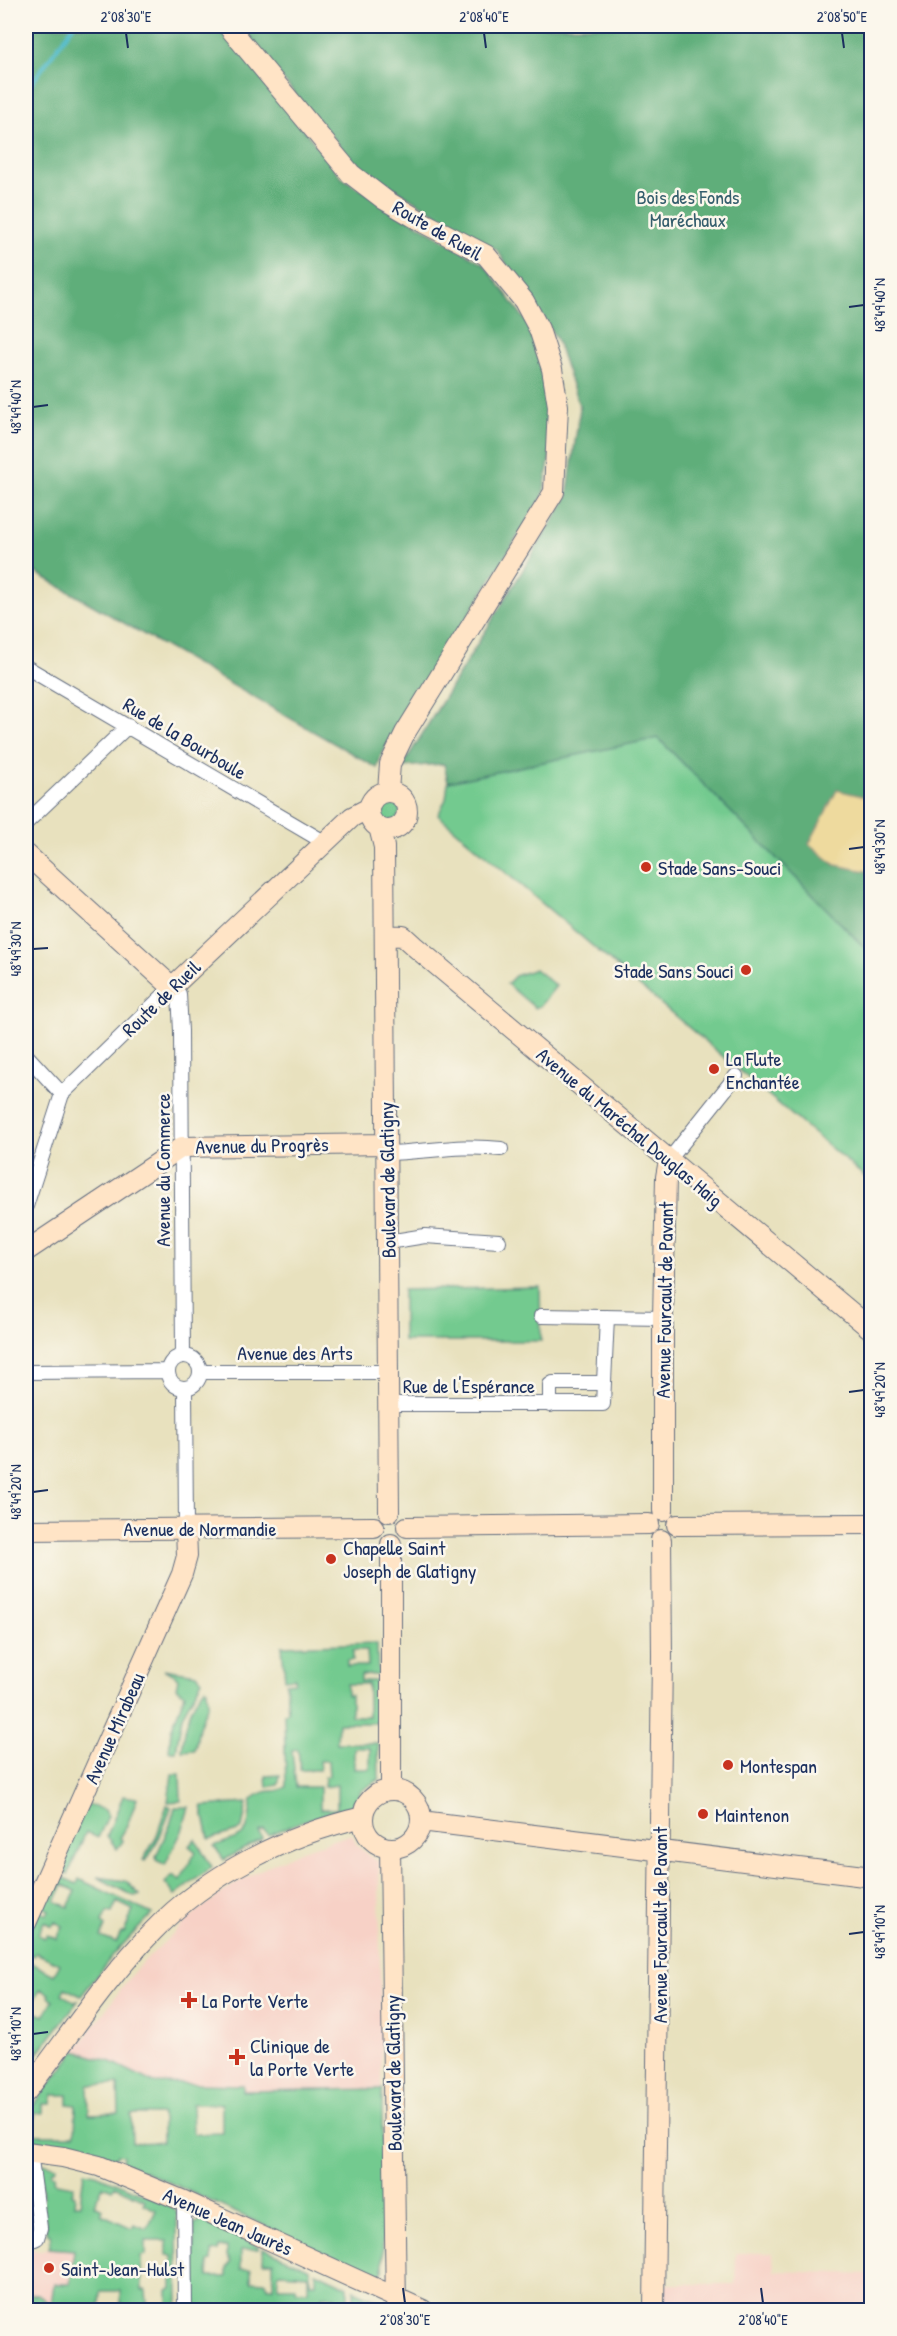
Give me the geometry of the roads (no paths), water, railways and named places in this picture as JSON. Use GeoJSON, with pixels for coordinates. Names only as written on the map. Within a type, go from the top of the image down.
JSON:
{"type":"FeatureCollection","features":[{"type":"Feature","properties":{"kind":"street","name":"Route de Rueil"},"geometry":{"type":"LineString","coordinates":[[228,26],[351,174],[385,200],[486,255],[524,301],[539,329],[552,369],[558,406],[554,492],[405,733],[390,764],[388,791]]}},
{"type":"Feature","properties":{"kind":"street","name":"Rue de la Bourboule"},"geometry":{"type":"LineString","coordinates":[[26,667],[324,843]]}},
{"type":"Feature","properties":{"kind":"street"},"geometry":{"type":"LineString","coordinates":[[26,823],[128,726]]}},
{"type":"Feature","properties":{"kind":"street"},"geometry":{"type":"LineString","coordinates":[[388,791],[403,798],[408,808],[405,821],[379,822],[376,796],[388,791]]}},
{"type":"Feature","properties":{"kind":"street","name":"Route de Rueil"},"geometry":{"type":"LineString","coordinates":[[26,1206],[62,1094],[347,822],[379,822]]}},
{"type":"Feature","properties":{"kind":"street","name":"Boulevard de Glatigny"},"geometry":{"type":"LineString","coordinates":[[379,822],[384,848],[389,1512]]}},
{"type":"Feature","properties":{"kind":"street"},"geometry":{"type":"LineString","coordinates":[[26,854],[172,987]]}},
{"type":"Feature","properties":{"kind":"street","name":"Avenue du Maréchal Douglas Haig"},"geometry":{"type":"LineString","coordinates":[[385,935],[403,936],[872,1330]]}},
{"type":"Feature","properties":{"kind":"street","name":"Avenue du Commerce"},"geometry":{"type":"LineString","coordinates":[[172,987],[179,994],[183,1356]]}},
{"type":"Feature","properties":{"kind":"street"},"geometry":{"type":"LineString","coordinates":[[26,1055],[62,1094]]}},
{"type":"Feature","properties":{"kind":"street"},"geometry":{"type":"LineString","coordinates":[[669,1160],[736,1076]]}},
{"type":"Feature","properties":{"kind":"street"},"geometry":{"type":"LineString","coordinates":[[386,1149],[426,1152],[457,1146],[501,1149]]}},
{"type":"Feature","properties":{"kind":"street","name":"Avenue du Progrès"},"geometry":{"type":"LineString","coordinates":[[26,1251],[182,1147],[386,1149]]}},
{"type":"Feature","properties":{"kind":"street","name":"Avenue Fourcault de Pavant"},"geometry":{"type":"LineString","coordinates":[[656,1518],[666,1177],[669,1160]]}},
{"type":"Feature","properties":{"kind":"street"},"geometry":{"type":"LineString","coordinates":[[388,1242],[425,1236],[499,1241]]}},
{"type":"Feature","properties":{"kind":"street"},"geometry":{"type":"LineString","coordinates":[[541,1316],[663,1318]]}},
{"type":"Feature","properties":{"kind":"street","name":"Rue de l'Espérance"},"geometry":{"type":"LineString","coordinates":[[389,1404],[603,1404],[607,1317]]}},
{"type":"Feature","properties":{"kind":"street"},"geometry":{"type":"LineString","coordinates":[[183,1356],[188,1356],[197,1362],[201,1372],[198,1382],[185,1389],[171,1382],[168,1371],[171,1363],[183,1356]]}},
{"type":"Feature","properties":{"kind":"street"},"geometry":{"type":"LineString","coordinates":[[26,1372],[168,1371]]}},
{"type":"Feature","properties":{"kind":"street","name":"Avenue des Arts"},"geometry":{"type":"LineString","coordinates":[[201,1372],[389,1372]]}},
{"type":"Feature","properties":{"kind":"street","name":"Rue de l'Espérance"},"geometry":{"type":"LineString","coordinates":[[550,1405],[550,1385],[553,1383],[604,1383]]}},
{"type":"Feature","properties":{"kind":"street"},"geometry":{"type":"LineString","coordinates":[[185,1389],[186,1528]]}},
{"type":"Feature","properties":{"kind":"street"},"geometry":{"type":"LineString","coordinates":[[389,1512],[399,1514],[407,1527],[400,1541],[391,1544],[381,1541],[374,1527],[377,1518],[389,1512]]}},
{"type":"Feature","properties":{"kind":"street"},"geometry":{"type":"LineString","coordinates":[[407,1527],[674,1517],[677,1525],[672,1536],[661,1540],[653,1536],[656,1518]]}},
{"type":"Feature","properties":{"kind":"street"},"geometry":{"type":"LineString","coordinates":[[677,1525],[872,1524]]}},
{"type":"Feature","properties":{"kind":"street","name":"Avenue de Normandie"},"geometry":{"type":"LineString","coordinates":[[26,1530],[374,1527]]}},
{"type":"Feature","properties":{"kind":"street","name":"Avenue Mirabeau"},"geometry":{"type":"LineString","coordinates":[[26,1923],[182,1574],[187,1556],[186,1528]]}},
{"type":"Feature","properties":{"kind":"street","name":"Avenue Fourcault de Pavant"},"geometry":{"type":"LineString","coordinates":[[654,2310],[662,1656],[661,1540]]}},
{"type":"Feature","properties":{"kind":"street"},"geometry":{"type":"LineString","coordinates":[[391,1544],[391,1790]]}},
{"type":"Feature","properties":{"kind":"street"},"geometry":{"type":"LineString","coordinates":[[391,1790],[405,1793],[415,1801],[421,1821],[419,1829],[408,1843],[390,1848],[374,1842],[368,1835],[363,1817],[369,1800],[379,1792],[391,1790]]}},
{"type":"Feature","properties":{"kind":"street"},"geometry":{"type":"LineString","coordinates":[[26,2092],[109,1981],[153,1930],[179,1907],[202,1889],[253,1858],[325,1828],[363,1817]]}},
{"type":"Feature","properties":{"kind":"street"},"geometry":{"type":"LineString","coordinates":[[421,1821],[872,1877]]}},
{"type":"Feature","properties":{"kind":"street","name":"Boulevard de Glatigny"},"geometry":{"type":"LineString","coordinates":[[390,1848],[396,2304]]}},
{"type":"Feature","properties":{"kind":"street"},"geometry":{"type":"LineString","coordinates":[[26,2243],[37,2238],[40,2228],[28,2152]]}},
{"type":"Feature","properties":{"kind":"street","name":"Avenue Jean Jaurès"},"geometry":{"type":"LineString","coordinates":[[28,2152],[63,2157],[99,2166],[184,2201],[396,2304],[423,2310]]}},
{"type":"Feature","properties":{"kind":"street"},"geometry":{"type":"LineString","coordinates":[[184,2201],[185,2310]]}},
{"type":"Feature","properties":{"kind":"waterway"},"geometry":{"type":"LineString","coordinates":[[26,91],[73,26]]}},
{"type":"Feature","properties":{"kind":"place","name":"Stade Sans-Souci"},"geometry":{"type":"Point","coordinates":[646,867]}},
{"type":"Feature","properties":{"kind":"place","name":"Stade Sans Souci"},"geometry":{"type":"Point","coordinates":[746,970]}},
{"type":"Feature","properties":{"kind":"place","name":"La Flute Enchantée"},"geometry":{"type":"Point","coordinates":[714,1069]}},
{"type":"Feature","properties":{"kind":"place","name":"Chapelle Saint Joseph de Glatigny"},"geometry":{"type":"Point","coordinates":[331,1559]}},
{"type":"Feature","properties":{"kind":"place","name":"Montespan"},"geometry":{"type":"Point","coordinates":[728,1765]}},
{"type":"Feature","properties":{"kind":"place","name":"Maintenon"},"geometry":{"type":"Point","coordinates":[703,1814]}},
{"type":"Feature","properties":{"kind":"place","name":"La Porte Verte"},"geometry":{"type":"Point","coordinates":[189,2000]}},
{"type":"Feature","properties":{"kind":"place","name":"Clinique de la Porte Verte"},"geometry":{"type":"Point","coordinates":[237,2057]}},
{"type":"Feature","properties":{"kind":"place","name":"Saint-Jean-Hulst"},"geometry":{"type":"Point","coordinates":[49,2268]}},
{"type":"Feature","properties":{"kind":"park label","name":"Bois des Fonds Maréchaux"},"geometry":{"type":"Point","coordinates":[688,208]}}]}
